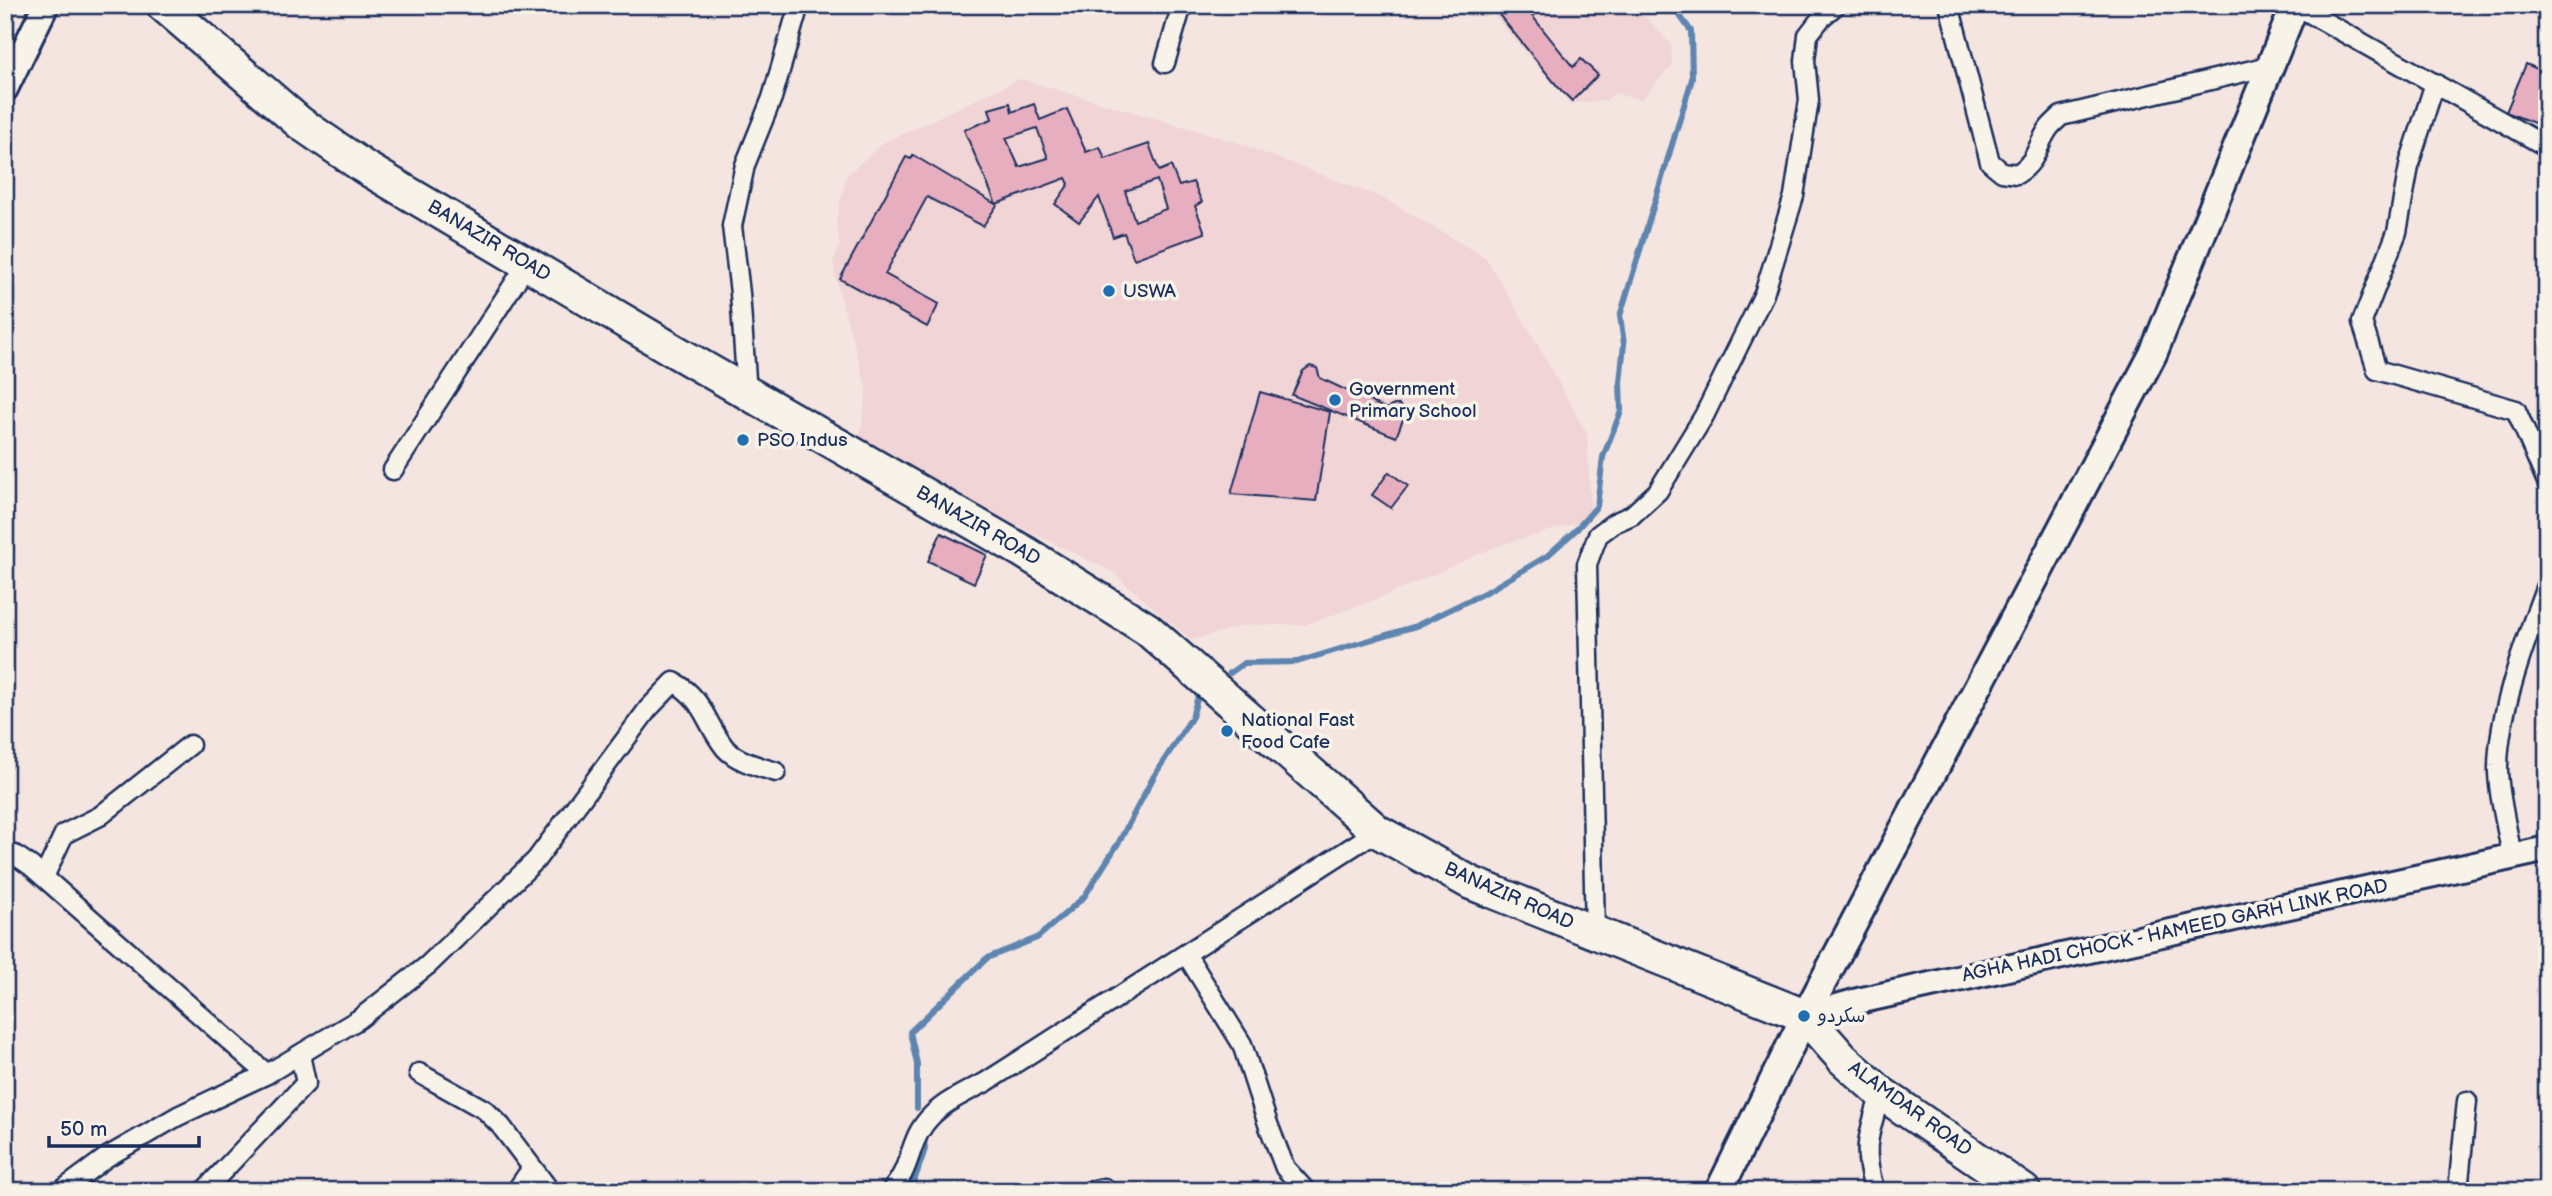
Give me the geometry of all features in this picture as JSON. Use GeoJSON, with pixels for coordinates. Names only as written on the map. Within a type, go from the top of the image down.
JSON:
{"type":"FeatureCollection","features":[{"type":"Feature","properties":{"kind":"highway","name":"BANAZIR ROAD"},"geometry":{"type":"LineString","coordinates":[[163,5],[300,123],[364,167],[747,393],[1024,552],[1147,629],[1377,831],[1471,883],[1805,1016]]}},
{"type":"Feature","properties":{"kind":"highway","name":"ALAMDAR ROAD"},"geometry":{"type":"LineString","coordinates":[[1805,1016],[1843,1059],[1881,1093],[2024,1191]]}},
{"type":"Feature","properties":{"kind":"main road"},"geometry":{"type":"LineString","coordinates":[[5,89],[47,5]]}},
{"type":"Feature","properties":{"kind":"main road"},"geometry":{"type":"LineString","coordinates":[[1719,1191],[1805,1016],[2153,354],[2295,5]]}},
{"type":"Feature","properties":{"kind":"main road","name":"AGHA HADI CHOCK - HAMEED GARH LINK ROAD"},"geometry":{"type":"LineString","coordinates":[[1805,1016],[1858,1001],[2547,849]]}},
{"type":"Feature","properties":{"kind":"street"},"geometry":{"type":"LineString","coordinates":[[747,393],[732,226],[745,166],[772,98],[799,5]]}},
{"type":"Feature","properties":{"kind":"street"},"geometry":{"type":"LineString","coordinates":[[1165,63],[1182,5]]}},
{"type":"Feature","properties":{"kind":"street"},"geometry":{"type":"LineString","coordinates":[[1595,933],[1587,564],[1598,535],[1614,523],[1632,515],[1658,491],[1703,416],[1764,294],[1794,196],[1809,100],[1805,61],[1808,35],[1836,5]]}},
{"type":"Feature","properties":{"kind":"street"},"geometry":{"type":"LineString","coordinates":[[1949,5],[1990,162],[2002,172],[2017,174],[2028,167],[2048,129],[2061,116],[2269,66]]}},
{"type":"Feature","properties":{"kind":"street"},"geometry":{"type":"LineString","coordinates":[[2295,5],[2547,147]]}},
{"type":"Feature","properties":{"kind":"street"},"geometry":{"type":"LineString","coordinates":[[2435,83],[2410,161],[2396,232],[2362,322],[2377,370],[2516,411],[2547,482]]}},
{"type":"Feature","properties":{"kind":"street"},"geometry":{"type":"LineString","coordinates":[[393,470],[527,264]]}},
{"type":"Feature","properties":{"kind":"street"},"geometry":{"type":"LineString","coordinates":[[2512,857],[2498,767],[2505,715],[2531,626],[2547,583]]}},
{"type":"Feature","properties":{"kind":"street"},"geometry":{"type":"LineString","coordinates":[[61,1191],[107,1157],[178,1116],[267,1074],[359,1019],[428,965],[536,860],[648,709],[674,682],[691,692],[727,750],[749,763],[776,772]]}},
{"type":"Feature","properties":{"kind":"street"},"geometry":{"type":"LineString","coordinates":[[44,877],[64,834],[100,816],[190,745]]}},
{"type":"Feature","properties":{"kind":"street"},"geometry":{"type":"LineString","coordinates":[[891,1191],[904,1175],[915,1140],[936,1110],[986,1082],[1377,831]]}},
{"type":"Feature","properties":{"kind":"street"},"geometry":{"type":"LineString","coordinates":[[5,853],[15,855],[44,877],[267,1074]]}},
{"type":"Feature","properties":{"kind":"street"},"geometry":{"type":"LineString","coordinates":[[1186,954],[1242,1044],[1285,1168],[1306,1191]]}},
{"type":"Feature","properties":{"kind":"street"},"geometry":{"type":"LineString","coordinates":[[204,1191],[306,1083],[300,1055]]}},
{"type":"Feature","properties":{"kind":"street"},"geometry":{"type":"LineString","coordinates":[[419,1073],[485,1110],[501,1126],[550,1191]]}},
{"type":"Feature","properties":{"kind":"street"},"geometry":{"type":"LineString","coordinates":[[1875,1191],[1869,1172],[1866,1146],[1881,1093]]}},
{"type":"Feature","properties":{"kind":"street"},"geometry":{"type":"LineString","coordinates":[[2458,1191],[2467,1101]]}},
{"type":"Feature","properties":{"kind":"street"},"geometry":{"type":"LineString","coordinates":[[516,1191],[532,1168]]}},
{"type":"Feature","properties":{"kind":"street"},"geometry":{"type":"LineString","coordinates":[[1090,1191],[1104,1188],[1108,1191]]}},
{"type":"Feature","properties":{"kind":"shaded area"},"geometry":{"type":"Polygon","coordinates":[[[1485,5],[1635,5],[1671,45],[1672,65],[1641,100],[1614,93],[1606,101],[1570,103],[1485,5]]]}},
{"type":"Feature","properties":{"kind":"shaded area"},"geometry":{"type":"Polygon","coordinates":[[[1020,79],[1233,141],[1385,199],[1486,258],[1587,434],[1591,519],[1497,546],[1387,595],[1305,625],[1244,625],[1191,640],[1111,571],[858,448],[867,390],[833,263],[840,245],[836,220],[847,175],[883,143],[1020,79]]]}},
{"type":"Feature","properties":{"kind":"building"},"geometry":{"type":"Polygon","coordinates":[[[1491,5],[1529,5],[1526,8],[1573,67],[1581,59],[1598,75],[1572,101],[1491,5]]]}},
{"type":"Feature","properties":{"kind":"building"},"geometry":{"type":"Polygon","coordinates":[[[2526,64],[2547,73],[2547,128],[2506,112],[2526,64]]]}},
{"type":"Feature","properties":{"kind":"building"},"geometry":{"type":"Polygon","coordinates":[[[1010,103],[1012,112],[1034,104],[1040,120],[1067,109],[1086,152],[1100,147],[1105,159],[1149,144],[1159,171],[1171,166],[1179,186],[1193,182],[1202,202],[1195,206],[1205,233],[1134,259],[1124,233],[1113,237],[1099,197],[1079,222],[1055,204],[1069,184],[1066,178],[996,204],[964,130],[992,119],[989,109],[1010,103]],[[1037,128],[1006,138],[1019,167],[1048,158],[1037,128]],[[1157,180],[1125,191],[1135,221],[1166,209],[1157,180]]]}},
{"type":"Feature","properties":{"kind":"building"},"geometry":{"type":"Polygon","coordinates":[[[913,155],[997,205],[983,226],[927,197],[885,274],[939,304],[927,327],[840,279],[906,157],[911,159],[913,155]]]}},
{"type":"Feature","properties":{"kind":"building","name":"Government Primary School"},"geometry":{"type":"Polygon","coordinates":[[[1310,366],[1317,368],[1320,378],[1386,409],[1399,405],[1403,409],[1404,417],[1396,437],[1292,395],[1303,371],[1310,366]]]}},
{"type":"Feature","properties":{"kind":"building"},"geometry":{"type":"Polygon","coordinates":[[[1260,392],[1330,412],[1316,501],[1231,494],[1260,392]]]}},
{"type":"Feature","properties":{"kind":"building"},"geometry":{"type":"Polygon","coordinates":[[[1389,472],[1408,486],[1391,508],[1372,495],[1389,472]]]}},
{"type":"Feature","properties":{"kind":"building"},"geometry":{"type":"Polygon","coordinates":[[[941,533],[987,555],[974,583],[928,561],[941,533]]]}},
{"type":"Feature","properties":{"kind":"waterway"},"geometry":{"type":"LineString","coordinates":[[1230,673],[1244,663],[1297,662],[1416,626],[1488,591],[1547,556],[1577,529],[1597,506],[1603,457],[1621,411],[1620,382],[1624,344],[1620,316],[1692,79],[1691,31],[1672,5]]}},
{"type":"Feature","properties":{"kind":"waterway"},"geometry":{"type":"LineString","coordinates":[[917,1108],[917,1064],[910,1032],[987,958],[1037,938],[1084,897],[1119,842],[1154,776],[1192,717],[1198,696]]}},
{"type":"Feature","properties":{"kind":"waterway"},"geometry":{"type":"LineString","coordinates":[[911,1190],[925,1149],[924,1137]]}},
{"type":"Feature","properties":{"kind":"place","name":"USWA"},"geometry":{"type":"Point","coordinates":[1109,291]}},
{"type":"Feature","properties":{"kind":"place","name":"Government Primary School"},"geometry":{"type":"Point","coordinates":[1335,400]}},
{"type":"Feature","properties":{"kind":"place","name":"PSO Indus"},"geometry":{"type":"Point","coordinates":[743,440]}},
{"type":"Feature","properties":{"kind":"place","name":"National Fast Food Cafe"},"geometry":{"type":"Point","coordinates":[1227,731]}},
{"type":"Feature","properties":{"kind":"place","name":"سکردو"},"geometry":{"type":"Point","coordinates":[1804,1016]}}]}
